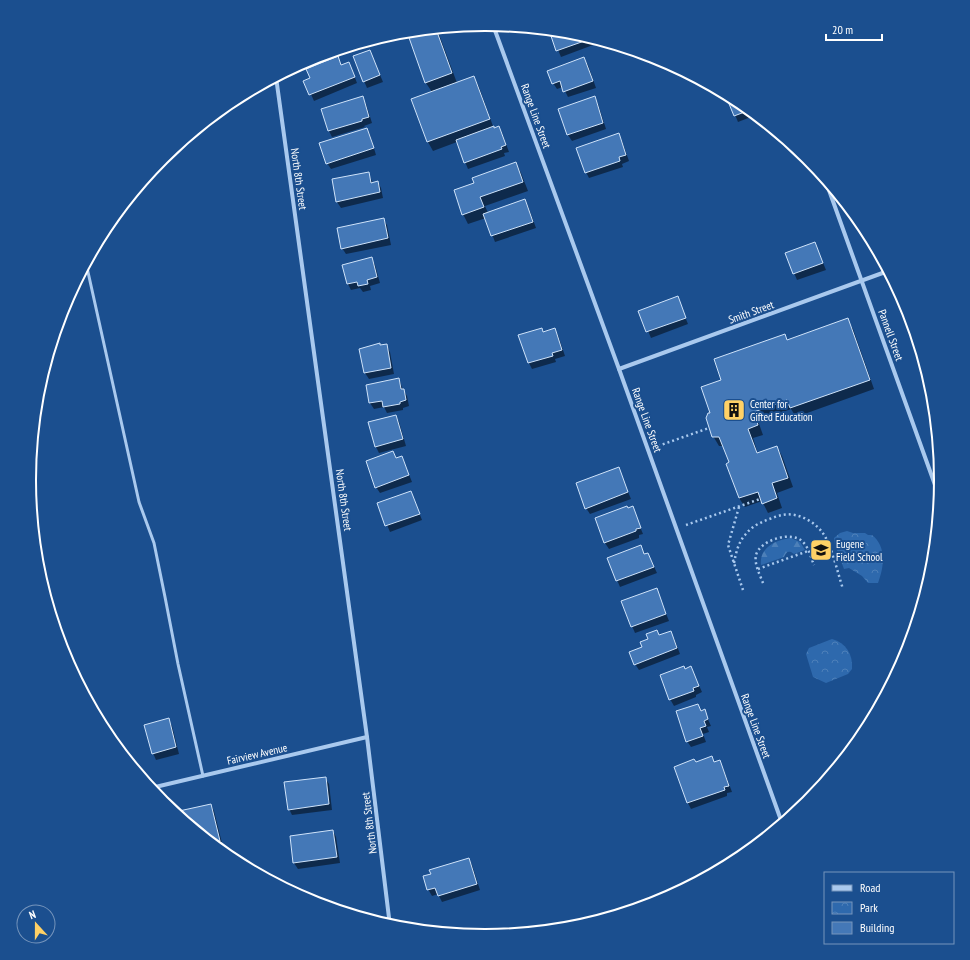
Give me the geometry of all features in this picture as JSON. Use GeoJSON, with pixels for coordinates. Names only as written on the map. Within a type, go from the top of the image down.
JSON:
{"type":"FeatureCollection","features":[{"type":"Feature","properties":{"kind":"street","name":"Range Line Street"},"geometry":{"type":"LineString","coordinates":[[494,31],[619,369],[780,818]]}},
{"type":"Feature","properties":{"kind":"street","name":"North 8th Street"},"geometry":{"type":"LineString","coordinates":[[277,82],[367,737],[389,918]]}},
{"type":"Feature","properties":{"kind":"street","name":"Pannell Street"},"geometry":{"type":"LineString","coordinates":[[830,193],[934,482]]}},
{"type":"Feature","properties":{"kind":"street","name":"Smith Street"},"geometry":{"type":"LineString","coordinates":[[619,369],[883,273]]}},
{"type":"Feature","properties":{"kind":"street","name":"Fairview Avenue"},"geometry":{"type":"LineString","coordinates":[[158,786],[367,737]]}},
{"type":"Feature","properties":{"kind":"lane"},"geometry":{"type":"LineString","coordinates":[[88,270],[139,502],[154,543],[178,664],[203,776]]}},
{"type":"Feature","properties":{"kind":"path"},"geometry":{"type":"LineString","coordinates":[[648,449],[709,428]]}},
{"type":"Feature","properties":{"kind":"path"},"geometry":{"type":"LineString","coordinates":[[676,529],[760,499]]}},
{"type":"Feature","properties":{"kind":"path"},"geometry":{"type":"LineString","coordinates":[[739,506],[728,545],[743,590]]}},
{"type":"Feature","properties":{"kind":"path"},"geometry":{"type":"LineString","coordinates":[[734,563],[740,541],[751,528],[759,523],[780,515],[786,514],[798,516],[808,519],[822,532],[827,541],[843,589]]}},
{"type":"Feature","properties":{"kind":"path"},"geometry":{"type":"LineString","coordinates":[[763,582],[756,562],[756,555],[762,545],[785,536],[792,536],[805,544],[814,565]]}},
{"type":"Feature","properties":{"kind":"path"},"geometry":{"type":"LineString","coordinates":[[758,569],[808,551]]}},
{"type":"Feature","properties":{"kind":"green space"},"geometry":{"type":"Polygon","coordinates":[[[847,531],[872,535],[880,545],[883,564],[878,583],[868,583],[862,576],[849,568],[844,569],[834,538],[840,533],[847,531]]]}},
{"type":"Feature","properties":{"kind":"green space"},"geometry":{"type":"Polygon","coordinates":[[[791,538],[800,542],[805,550],[794,554],[788,552],[784,557],[761,565],[761,559],[766,549],[774,543],[791,538]]]}},
{"type":"Feature","properties":{"kind":"green space"},"geometry":{"type":"Polygon","coordinates":[[[832,639],[841,643],[848,650],[852,669],[848,674],[826,683],[813,677],[806,654],[809,648],[832,639]]]}},
{"type":"Feature","properties":{"kind":"building"},"geometry":{"type":"Polygon","coordinates":[[[438,34],[452,73],[425,83],[409,38],[438,34]]]}},
{"type":"Feature","properties":{"kind":"building"},"geometry":{"type":"Polygon","coordinates":[[[551,36],[582,42],[556,51],[551,36]]]}},
{"type":"Feature","properties":{"kind":"building"},"geometry":{"type":"Polygon","coordinates":[[[370,50],[380,75],[363,82],[353,56],[370,50]]]}},
{"type":"Feature","properties":{"kind":"building"},"geometry":{"type":"Polygon","coordinates":[[[338,56],[341,65],[349,62],[355,77],[309,95],[303,81],[310,78],[306,69],[338,56]]]}},
{"type":"Feature","properties":{"kind":"building"},"geometry":{"type":"Polygon","coordinates":[[[584,57],[593,81],[563,92],[560,81],[552,84],[547,71],[584,57]]]}},
{"type":"Feature","properties":{"kind":"building"},"geometry":{"type":"Polygon","coordinates":[[[474,76],[490,119],[427,142],[411,99],[474,76]]]}},
{"type":"Feature","properties":{"kind":"building"},"geometry":{"type":"Polygon","coordinates":[[[363,96],[369,117],[362,119],[362,121],[328,131],[321,109],[363,96]]]}},
{"type":"Feature","properties":{"kind":"building"},"geometry":{"type":"Polygon","coordinates":[[[595,96],[603,123],[567,135],[558,109],[595,96]]]}},
{"type":"Feature","properties":{"kind":"building"},"geometry":{"type":"Polygon","coordinates":[[[729,104],[742,113],[734,116],[729,104]]]}},
{"type":"Feature","properties":{"kind":"building"},"geometry":{"type":"Polygon","coordinates":[[[494,126],[494,128],[499,126],[506,145],[501,147],[502,149],[464,163],[456,140],[494,126]]]}},
{"type":"Feature","properties":{"kind":"building"},"geometry":{"type":"Polygon","coordinates":[[[367,128],[374,148],[326,164],[319,143],[367,128]]]}},
{"type":"Feature","properties":{"kind":"building"},"geometry":{"type":"Polygon","coordinates":[[[619,133],[626,155],[619,157],[620,161],[585,173],[576,148],[619,133]]]}},
{"type":"Feature","properties":{"kind":"building"},"geometry":{"type":"Polygon","coordinates":[[[516,162],[523,182],[480,197],[484,207],[462,215],[454,190],[474,183],[472,178],[516,162]]]}},
{"type":"Feature","properties":{"kind":"building"},"geometry":{"type":"Polygon","coordinates":[[[369,172],[371,183],[378,181],[380,192],[336,202],[332,179],[369,172]]]}},
{"type":"Feature","properties":{"kind":"building"},"geometry":{"type":"Polygon","coordinates":[[[525,199],[533,222],[491,236],[483,214],[525,199]]]}},
{"type":"Feature","properties":{"kind":"building"},"geometry":{"type":"Polygon","coordinates":[[[384,218],[388,238],[341,249],[337,228],[384,218]]]}},
{"type":"Feature","properties":{"kind":"building"},"geometry":{"type":"Polygon","coordinates":[[[815,242],[823,263],[793,274],[785,253],[815,242]]]}},
{"type":"Feature","properties":{"kind":"building"},"geometry":{"type":"Polygon","coordinates":[[[372,257],[377,277],[367,280],[368,284],[358,286],[357,282],[347,284],[342,265],[372,257]]]}},
{"type":"Feature","properties":{"kind":"building"},"geometry":{"type":"Polygon","coordinates":[[[678,296],[686,318],[646,332],[638,311],[678,296]]]}},
{"type":"Feature","properties":{"kind":"building","name":"Center for Gifted Education"},"geometry":{"type":"Polygon","coordinates":[[[848,318],[870,380],[790,408],[787,400],[754,412],[758,425],[748,429],[757,453],[777,446],[788,478],[772,483],[777,498],[762,504],[758,492],[739,498],[726,464],[729,462],[719,437],[712,437],[706,418],[708,413],[710,413],[701,387],[721,380],[714,359],[785,334],[787,340],[848,318]]]}},
{"type":"Feature","properties":{"kind":"building"},"geometry":{"type":"Polygon","coordinates":[[[542,328],[543,332],[555,328],[562,350],[552,353],[553,356],[528,363],[518,335],[542,328]]]}},
{"type":"Feature","properties":{"kind":"building"},"geometry":{"type":"Polygon","coordinates":[[[380,343],[380,345],[387,344],[391,368],[364,373],[359,349],[380,343]]]}},
{"type":"Feature","properties":{"kind":"building"},"geometry":{"type":"Polygon","coordinates":[[[399,378],[401,389],[404,389],[406,400],[400,402],[400,404],[383,407],[382,401],[369,403],[366,385],[399,378]]]}},
{"type":"Feature","properties":{"kind":"building"},"geometry":{"type":"Polygon","coordinates":[[[396,415],[403,439],[375,447],[368,422],[396,415]]]}},
{"type":"Feature","properties":{"kind":"building"},"geometry":{"type":"Polygon","coordinates":[[[393,451],[396,458],[402,456],[409,475],[375,488],[366,461],[393,451]]]}},
{"type":"Feature","properties":{"kind":"building"},"geometry":{"type":"Polygon","coordinates":[[[619,467],[628,492],[585,509],[576,483],[619,467]]]}},
{"type":"Feature","properties":{"kind":"building"},"geometry":{"type":"Polygon","coordinates":[[[411,491],[420,514],[385,526],[377,503],[411,491]]]}},
{"type":"Feature","properties":{"kind":"building"},"geometry":{"type":"Polygon","coordinates":[[[627,506],[628,508],[633,506],[641,528],[604,543],[595,518],[627,506]]]}},
{"type":"Feature","properties":{"kind":"building"},"geometry":{"type":"Polygon","coordinates":[[[641,545],[644,554],[648,553],[654,567],[616,581],[607,558],[641,545]]]}},
{"type":"Feature","properties":{"kind":"building"},"geometry":{"type":"Polygon","coordinates":[[[657,588],[666,614],[631,627],[621,601],[657,588]]]}},
{"type":"Feature","properties":{"kind":"building"},"geometry":{"type":"Polygon","coordinates":[[[657,630],[659,635],[671,631],[677,648],[634,665],[629,652],[642,647],[640,642],[648,639],[646,634],[657,630]]]}},
{"type":"Feature","properties":{"kind":"building"},"geometry":{"type":"Polygon","coordinates":[[[684,666],[685,669],[691,666],[699,686],[693,688],[694,691],[669,700],[660,675],[684,666]]]}},
{"type":"Feature","properties":{"kind":"building"},"geometry":{"type":"Polygon","coordinates":[[[698,704],[701,711],[705,709],[708,719],[704,721],[706,726],[700,728],[703,736],[686,742],[676,711],[698,704]]]}},
{"type":"Feature","properties":{"kind":"building"},"geometry":{"type":"Polygon","coordinates":[[[169,718],[176,747],[152,754],[144,725],[169,718]]]}},
{"type":"Feature","properties":{"kind":"building"},"geometry":{"type":"Polygon","coordinates":[[[712,756],[714,762],[720,760],[729,786],[724,787],[725,790],[687,803],[674,767],[694,759],[696,762],[712,756]]]}},
{"type":"Feature","properties":{"kind":"building"},"geometry":{"type":"Polygon","coordinates":[[[326,777],[329,804],[288,810],[284,782],[326,777]]]}},
{"type":"Feature","properties":{"kind":"building"},"geometry":{"type":"Polygon","coordinates":[[[211,804],[220,841],[189,818],[181,810],[211,804]]]}},
{"type":"Feature","properties":{"kind":"building"},"geometry":{"type":"Polygon","coordinates":[[[333,830],[337,857],[293,863],[290,836],[333,830]]]}},
{"type":"Feature","properties":{"kind":"building"},"geometry":{"type":"Polygon","coordinates":[[[469,858],[477,884],[438,896],[435,888],[427,890],[423,876],[431,874],[429,870],[469,858]]]}},
{"type":"Feature","properties":{"kind":"place","name":"Center for Gifted Education"},"geometry":{"type":"Point","coordinates":[734,410]}},
{"type":"Feature","properties":{"kind":"place","name":"Eugene Field School"},"geometry":{"type":"Point","coordinates":[821,550]}}]}
